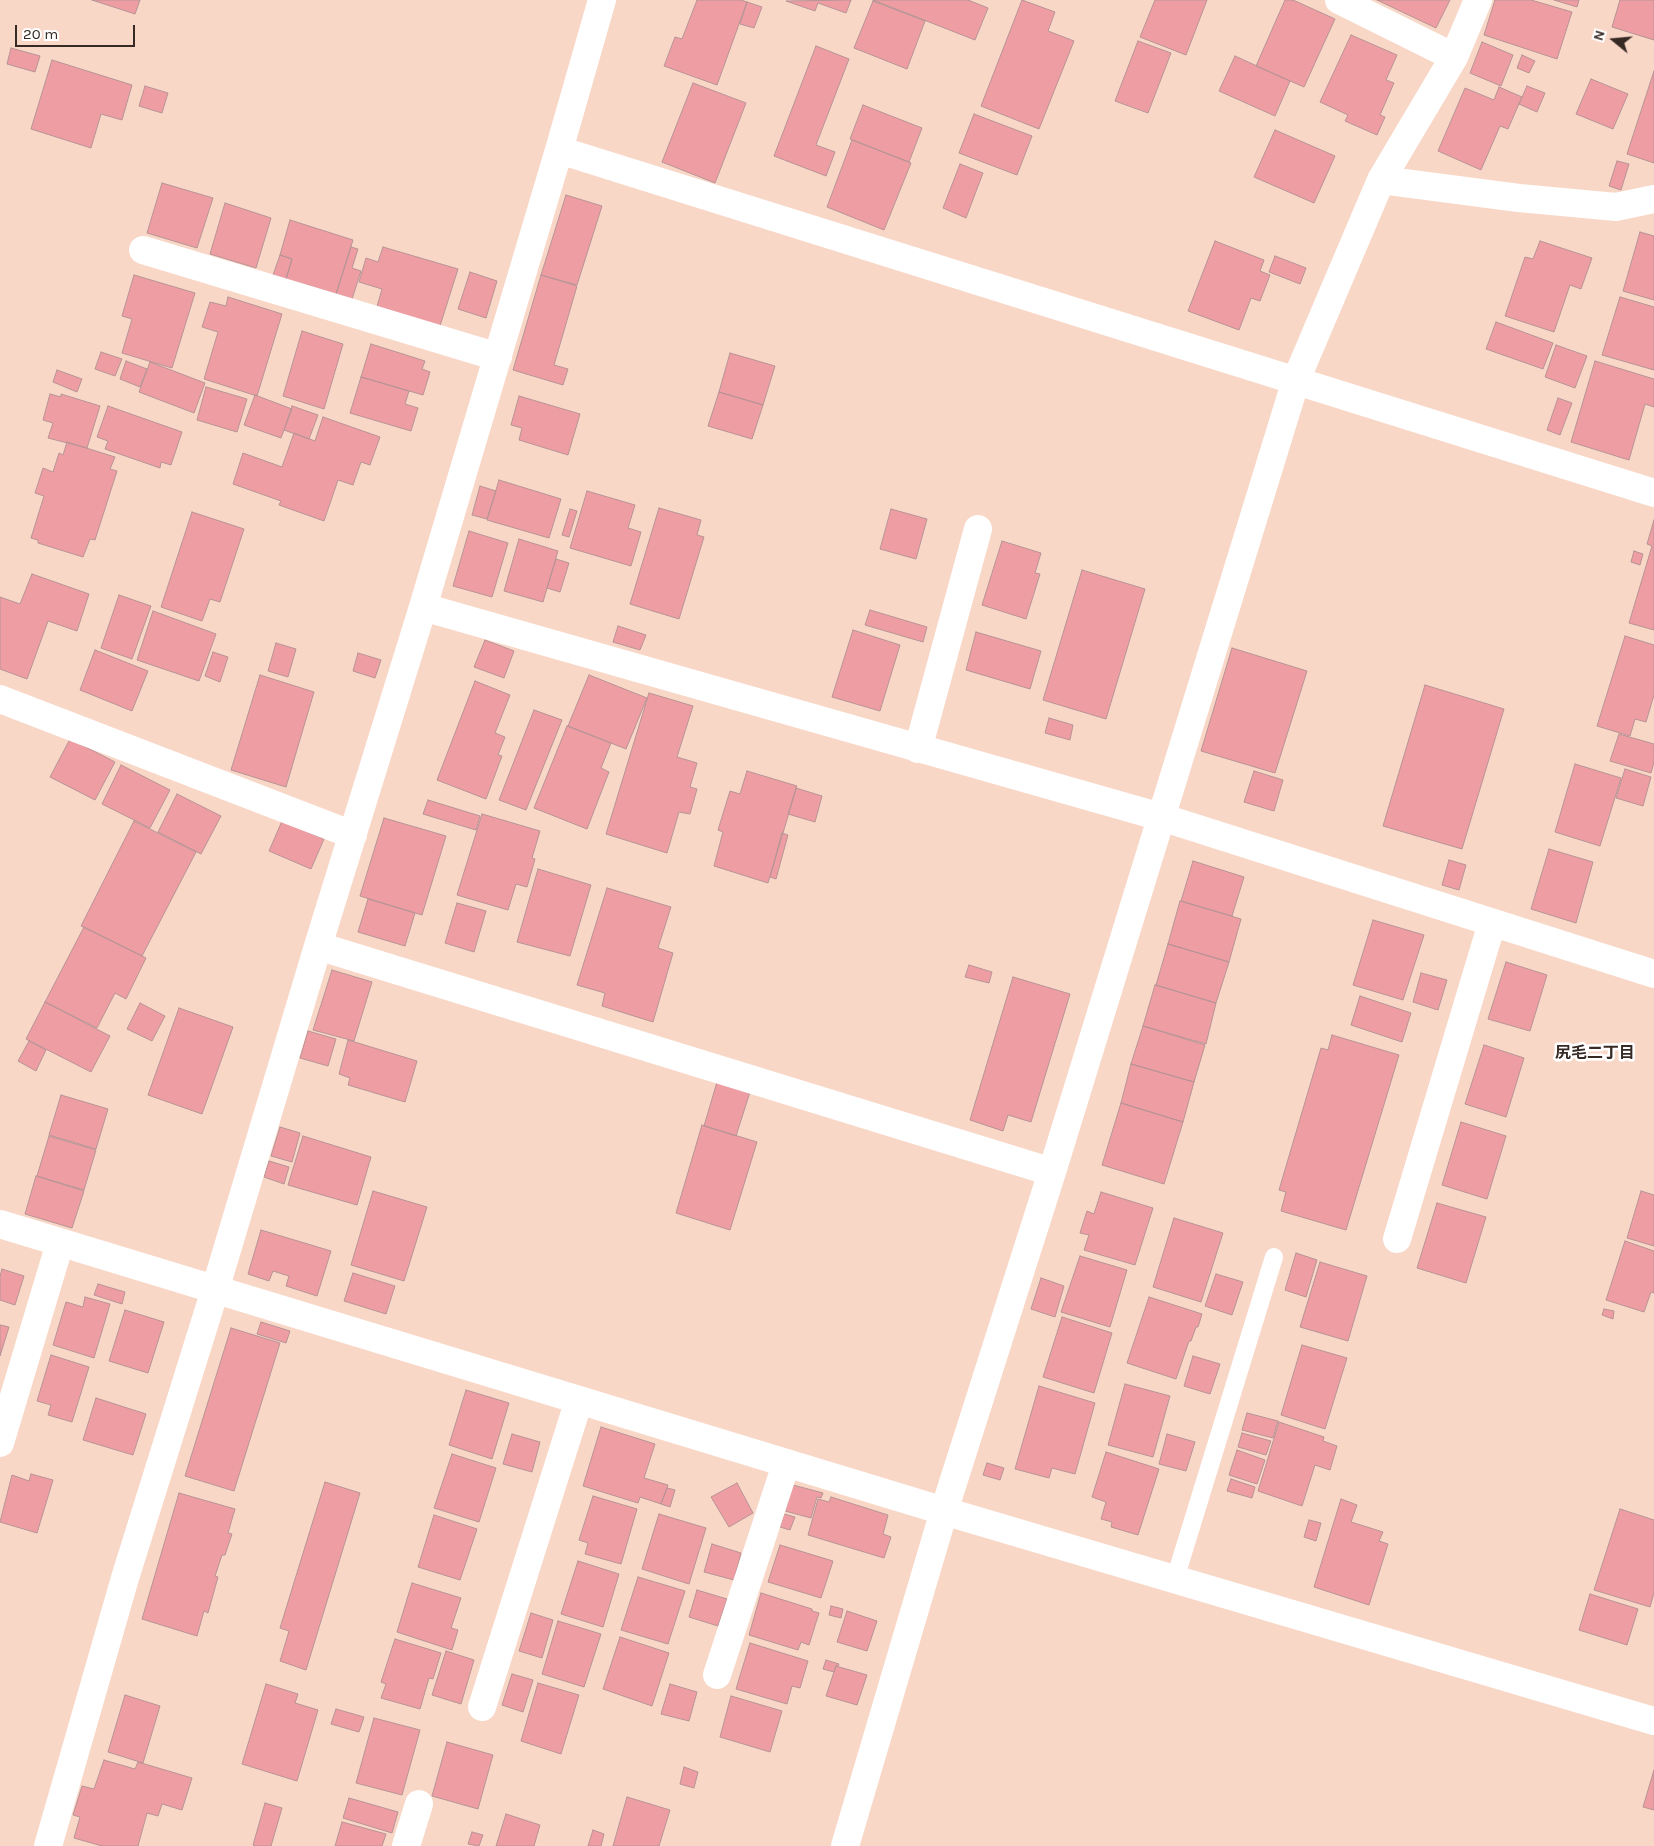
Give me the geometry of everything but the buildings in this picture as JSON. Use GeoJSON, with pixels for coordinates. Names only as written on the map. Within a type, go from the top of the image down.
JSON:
{"type":"FeatureCollection","features":[{"type":"Feature","properties":{"kind":"street"},"geometry":{"type":"LineString","coordinates":[[48,1846],[125,1578],[215,1290],[318,946],[354,835],[423,607],[602,0]]}},
{"type":"Feature","properties":{"kind":"street"},"geometry":{"type":"LineString","coordinates":[[1339,0],[1454,57]]}},
{"type":"Feature","properties":{"kind":"street"},"geometry":{"type":"LineString","coordinates":[[845,1846],[944,1511],[1052,1172],[1296,380],[1381,180],[1454,57],[1478,0]]}},
{"type":"Feature","properties":{"kind":"street"},"geometry":{"type":"LineString","coordinates":[[559,150],[1654,493]]}},
{"type":"Feature","properties":{"kind":"street"},"geometry":{"type":"LineString","coordinates":[[1381,180],[1519,198],[1616,206],[1654,199]]}},
{"type":"Feature","properties":{"kind":"street"},"geometry":{"type":"LineString","coordinates":[[143,250],[498,357]]}},
{"type":"Feature","properties":{"kind":"street"},"geometry":{"type":"LineString","coordinates":[[918,749],[978,529]]}},
{"type":"Feature","properties":{"kind":"street"},"geometry":{"type":"LineString","coordinates":[[423,607],[1161,817],[1654,974]]}},
{"type":"Feature","properties":{"kind":"street"},"geometry":{"type":"LineString","coordinates":[[0,699],[354,835]]}},
{"type":"Feature","properties":{"kind":"street"},"geometry":{"type":"LineString","coordinates":[[1397,1239],[1492,923]]}},
{"type":"Feature","properties":{"kind":"street"},"geometry":{"type":"LineString","coordinates":[[318,946],[1052,1172]]}},
{"type":"Feature","properties":{"kind":"street"},"geometry":{"type":"LineString","coordinates":[[0,1224],[786,1464],[1654,1721]]}},
{"type":"Feature","properties":{"kind":"street"},"geometry":{"type":"LineString","coordinates":[[0,1443],[60,1243]]}},
{"type":"Feature","properties":{"kind":"street"},"geometry":{"type":"LineString","coordinates":[[482,1707],[579,1400]]}},
{"type":"Feature","properties":{"kind":"street"},"geometry":{"type":"LineString","coordinates":[[717,1675],[786,1464]]}},
{"type":"Feature","properties":{"kind":"street"},"geometry":{"type":"LineString","coordinates":[[406,1846],[419,1804]]}},
{"type":"Feature","properties":{"kind":"lane"},"geometry":{"type":"LineString","coordinates":[[1175,1579],[1274,1257]]}},
{"type":"Feature","properties":{"kind":"district","name":"尻毛二丁目"},"geometry":{"type":"Point","coordinates":[1595,1053]}}]}
